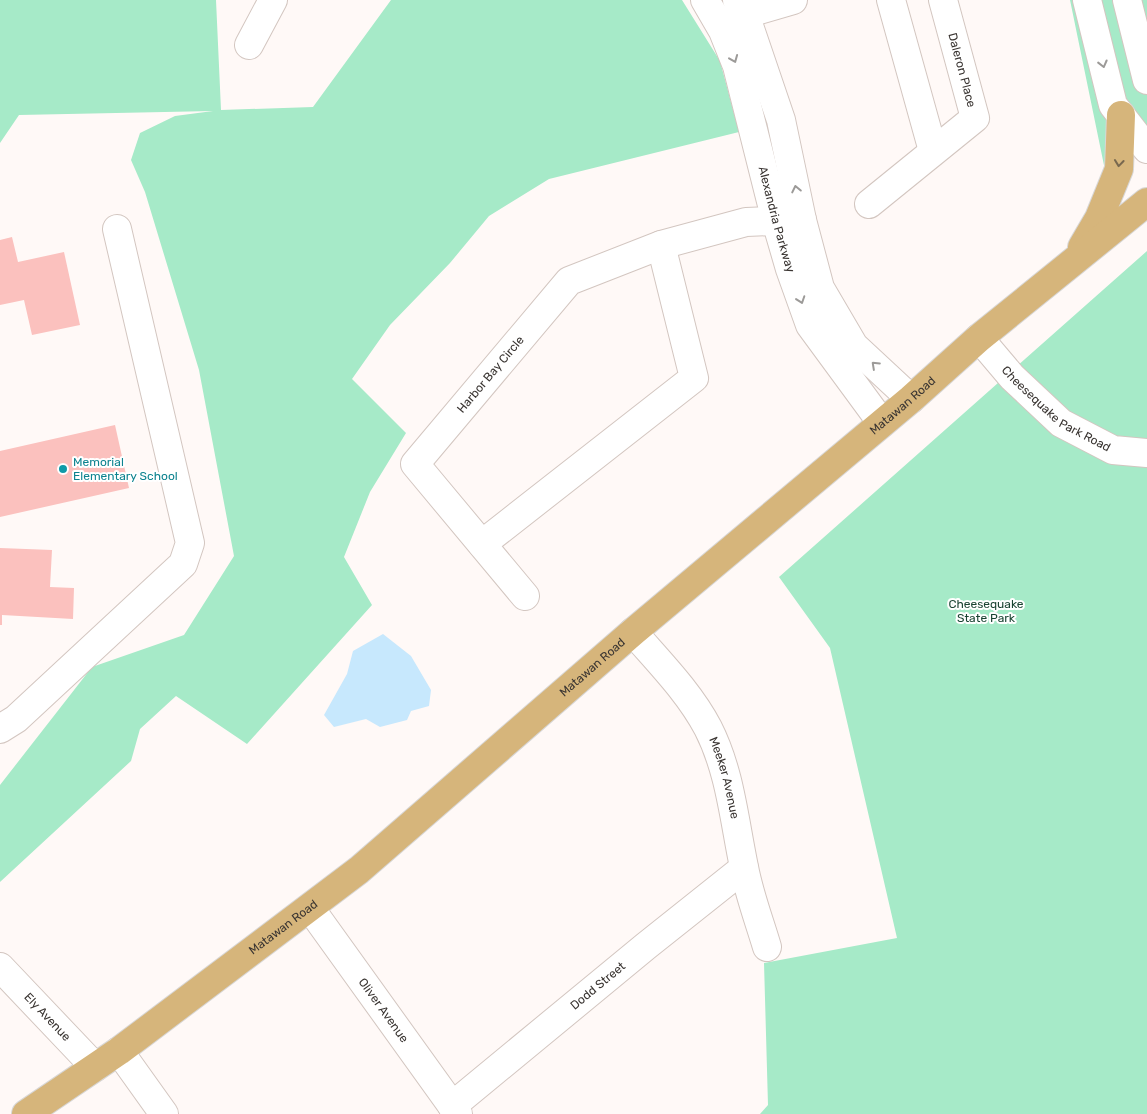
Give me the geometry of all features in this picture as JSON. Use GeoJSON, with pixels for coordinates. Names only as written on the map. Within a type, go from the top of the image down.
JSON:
{"type":"FeatureCollection","features":[{"type":"Feature","properties":{"kind":"main road"},"geometry":{"type":"LineString","coordinates":[[1074,262],[1099,218],[1119,169],[1121,115]]}},
{"type":"Feature","properties":{"kind":"main road","name":"Matawan Road"},"geometry":{"type":"LineString","coordinates":[[26,1114],[119,1051],[359,870],[633,632],[911,399],[979,338],[1147,202]]}},
{"type":"Feature","properties":{"kind":"street"},"geometry":{"type":"LineString","coordinates":[[249,45],[273,0]]}},
{"type":"Feature","properties":{"kind":"street"},"geometry":{"type":"LineString","coordinates":[[711,11],[792,0]]}},
{"type":"Feature","properties":{"kind":"street"},"geometry":{"type":"LineString","coordinates":[[890,0],[933,151]]}},
{"type":"Feature","properties":{"kind":"street","name":"Daleron Place"},"geometry":{"type":"LineString","coordinates":[[869,204],[974,118],[943,0]]}},
{"type":"Feature","properties":{"kind":"street","name":"Alexandria Parkway"},"geometry":{"type":"LineString","coordinates":[[741,7],[781,120],[789,220],[790,269],[810,325],[882,423]]}},
{"type":"Feature","properties":{"kind":"street"},"geometry":{"type":"LineString","coordinates":[[1147,80],[1129,9],[1090,13],[1113,105],[1147,149]]}},
{"type":"Feature","properties":{"kind":"street","name":"Alexandria Parkway"},"geometry":{"type":"LineString","coordinates":[[711,11],[737,66],[789,220],[820,288],[854,346],[911,399]]}},
{"type":"Feature","properties":{"kind":"street","name":"Harbor Bay Circle"},"geometry":{"type":"LineString","coordinates":[[525,596],[415,464],[569,281],[660,245],[746,222],[789,220]]}},
{"type":"Feature","properties":{"kind":"street"},"geometry":{"type":"LineString","coordinates":[[0,729],[16,719],[184,564],[190,543],[116,229]]}},
{"type":"Feature","properties":{"kind":"street"},"geometry":{"type":"LineString","coordinates":[[482,544],[694,378],[660,245]]}},
{"type":"Feature","properties":{"kind":"street","name":"Cheesequake Park Road"},"geometry":{"type":"LineString","coordinates":[[979,338],[1012,377],[1061,423],[1113,450],[1147,454]]}},
{"type":"Feature","properties":{"kind":"street","name":"Meeker Avenue"},"geometry":{"type":"LineString","coordinates":[[633,632],[692,702],[708,729],[724,768],[733,802],[744,868],[767,947]]}},
{"type":"Feature","properties":{"kind":"street","name":"Dodd Street"},"geometry":{"type":"LineString","coordinates":[[455,1110],[646,946],[744,868]]}},
{"type":"Feature","properties":{"kind":"street","name":"Oliver Avenue"},"geometry":{"type":"LineString","coordinates":[[310,908],[455,1110]]}},
{"type":"Feature","properties":{"kind":"street","name":"Ely Avenue"},"geometry":{"type":"LineString","coordinates":[[0,967],[95,1067]]}},
{"type":"Feature","properties":{"kind":"street"},"geometry":{"type":"LineString","coordinates":[[119,1051],[164,1114]]}},
{"type":"Feature","properties":{"kind":"green space"},"geometry":{"type":"Polygon","coordinates":[[[0,0],[216,0],[221,110],[313,107],[391,0],[682,0],[720,61],[739,132],[549,179],[489,216],[450,263],[390,325],[352,379],[406,433],[370,492],[344,557],[372,605],[247,744],[176,696],[140,729],[131,761],[0,882],[0,785],[92,667],[184,635],[234,556],[199,370],[145,192],[131,160],[140,133],[175,116],[213,111],[19,115],[0,143],[0,0]]]}},
{"type":"Feature","properties":{"kind":"green space"},"geometry":{"type":"Polygon","coordinates":[[[1070,0],[1147,0],[1147,137],[1106,175],[1070,0]]]}},
{"type":"Feature","properties":{"kind":"green space","name":"Cheesequake State Park"},"geometry":{"type":"Polygon","coordinates":[[[1147,251],[1147,1114],[760,1114],[768,1105],[764,963],[897,938],[830,648],[779,577],[1147,251]]]}},
{"type":"Feature","properties":{"kind":"water"},"geometry":{"type":"Polygon","coordinates":[[[383,634],[411,656],[431,690],[429,706],[411,711],[407,720],[380,727],[366,719],[334,727],[324,715],[347,674],[353,651],[383,634]]]}},
{"type":"Feature","properties":{"kind":"building"},"geometry":{"type":"Polygon","coordinates":[[[12,237],[18,262],[64,252],[80,325],[32,335],[24,300],[0,305],[0,240],[12,237]]]}},
{"type":"Feature","properties":{"kind":"building","name":"Memorial Elementary School"},"geometry":{"type":"Polygon","coordinates":[[[115,425],[129,488],[0,517],[0,451],[115,425]]]}},
{"type":"Feature","properties":{"kind":"building"},"geometry":{"type":"Polygon","coordinates":[[[0,548],[52,550],[50,587],[74,588],[73,619],[2,615],[2,625],[0,625],[0,548]]]}},
{"type":"Feature","properties":{"kind":"place","name":"Memorial Elementary School"},"geometry":{"type":"Point","coordinates":[63,469]}}]}
